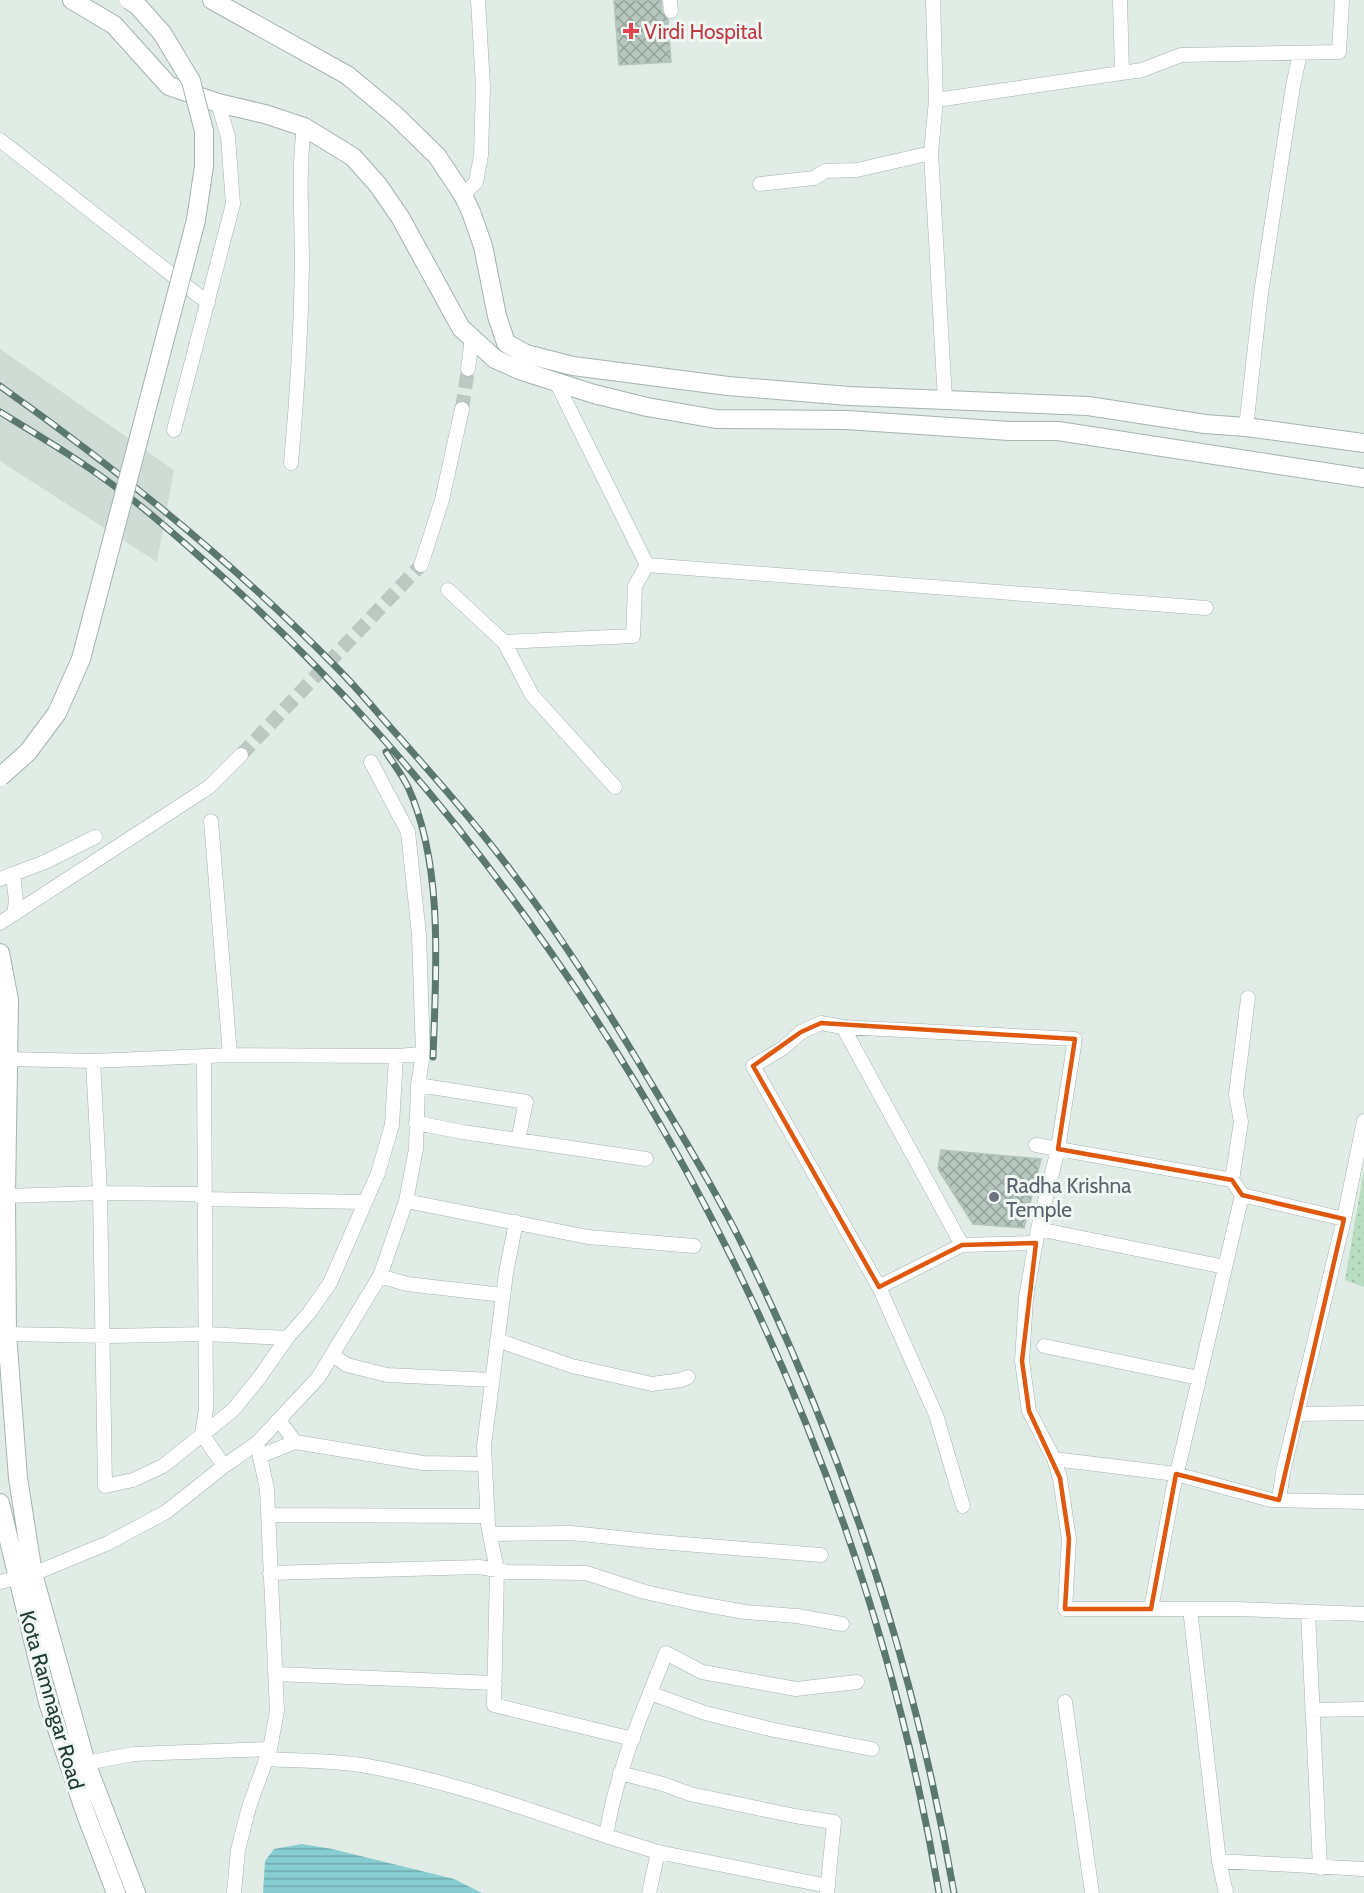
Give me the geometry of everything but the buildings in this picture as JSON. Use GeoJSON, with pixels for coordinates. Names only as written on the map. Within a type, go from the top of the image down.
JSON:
{"type":"FeatureCollection","features":[{"type":"Feature","properties":{"kind":"street"},"geometry":{"type":"LineString","coordinates":[[72,0],[114,25],[169,86],[218,103],[265,114],[304,127],[353,157],[378,185],[400,217],[461,328],[495,359],[522,371],[594,394],[647,407],[716,419],[846,420],[1009,431],[1058,431],[1364,478]]}},
{"type":"Feature","properties":{"kind":"street"},"geometry":{"type":"LineString","coordinates":[[0,777],[27,752],[57,713],[81,659],[190,243],[201,188],[204,166],[204,131],[191,81],[162,33],[137,4],[129,0]]}},
{"type":"Feature","properties":{"kind":"street"},"geometry":{"type":"LineString","coordinates":[[212,0],[347,75],[395,115],[437,156],[464,195],[483,246],[497,316],[506,343],[526,354],[573,366],[728,386],[849,396],[1088,406],[1205,424],[1246,427],[1364,443]]}},
{"type":"Feature","properties":{"kind":"street"},"geometry":{"type":"LineString","coordinates":[[464,195],[476,182],[481,155],[483,87],[478,0]]}},
{"type":"Feature","properties":{"kind":"street"},"geometry":{"type":"LineString","coordinates":[[933,0],[936,100],[931,153],[945,400]]}},
{"type":"Feature","properties":{"kind":"street"},"geometry":{"type":"LineString","coordinates":[[1120,0],[1122,72]]}},
{"type":"Feature","properties":{"kind":"street"},"geometry":{"type":"LineString","coordinates":[[936,100],[1142,70],[1181,55],[1339,52],[1342,0]]}},
{"type":"Feature","properties":{"kind":"street"},"geometry":{"type":"LineString","coordinates":[[1246,427],[1261,293],[1300,53]]}},
{"type":"Feature","properties":{"kind":"street"},"geometry":{"type":"LineString","coordinates":[[174,430],[232,204],[228,137],[218,103]]}},
{"type":"Feature","properties":{"kind":"street"},"geometry":{"type":"LineString","coordinates":[[291,463],[296,412],[302,267],[301,149],[304,127]]}},
{"type":"Feature","properties":{"kind":"street"},"geometry":{"type":"LineString","coordinates":[[0,140],[208,303]]}},
{"type":"Feature","properties":{"kind":"street"},"geometry":{"type":"LineString","coordinates":[[760,184],[814,178],[825,171],[857,170],[931,153]]}},
{"type":"Feature","properties":{"kind":"street"},"geometry":{"type":"LineString","coordinates":[[468,369],[472,338]]}},
{"type":"Feature","properties":{"kind":"street"},"geometry":{"type":"LineString","coordinates":[[495,359],[506,343]]}},
{"type":"Feature","properties":{"kind":"street"},"geometry":{"type":"LineString","coordinates":[[556,381],[647,565]]}},
{"type":"Feature","properties":{"kind":"street"},"geometry":{"type":"LineString","coordinates":[[420,565],[442,500],[462,409]]}},
{"type":"Feature","properties":{"kind":"street"},"geometry":{"type":"LineString","coordinates":[[647,565],[1206,608]]}},
{"type":"Feature","properties":{"kind":"street"},"geometry":{"type":"LineString","coordinates":[[504,642],[633,636],[635,586],[647,565]]}},
{"type":"Feature","properties":{"kind":"street"},"geometry":{"type":"LineString","coordinates":[[448,590],[504,642],[532,695],[615,787]]}},
{"type":"Feature","properties":{"kind":"street"},"geometry":{"type":"LineString","coordinates":[[0,923],[209,787],[241,755]]}},
{"type":"Feature","properties":{"kind":"street"},"geometry":{"type":"LineString","coordinates":[[234,1893],[238,1850],[249,1807],[268,1754],[277,1711],[267,1489],[258,1449],[279,1420],[318,1378],[380,1276],[406,1202],[416,1149],[418,1085],[423,1054],[419,935],[408,832],[371,762]]}},
{"type":"Feature","properties":{"kind":"street"},"geometry":{"type":"LineString","coordinates":[[211,821],[230,1055]]}},
{"type":"Feature","properties":{"kind":"street"},"geometry":{"type":"LineString","coordinates":[[14,914],[16,901],[6,877],[45,862],[95,837]]}},
{"type":"Feature","properties":{"kind":"street"},"geometry":{"type":"LineString","coordinates":[[0,955],[9,1000],[6,1196],[7,1334],[26,1576],[86,1763],[136,1893]]}},
{"type":"Feature","properties":{"kind":"street"},"geometry":{"type":"LineString","coordinates":[[1248,998],[1236,1094],[1241,1122],[1232,1180],[1242,1195],[1344,1219]]}},
{"type":"Feature","properties":{"kind":"street"},"geometry":{"type":"LineString","coordinates":[[963,1506],[936,1415],[879,1287],[753,1066],[783,1048],[801,1032],[821,1023],[843,1027],[1075,1039],[1058,1149],[1037,1236],[1026,1298],[1022,1361],[1029,1411],[1054,1459],[1060,1479],[1070,1539],[1065,1609],[1190,1609],[1364,1614]]}},
{"type":"Feature","properties":{"kind":"street"},"geometry":{"type":"LineString","coordinates":[[843,1027],[962,1245]]}},
{"type":"Feature","properties":{"kind":"street"},"geometry":{"type":"LineString","coordinates":[[8,1059],[93,1061],[204,1058],[230,1055],[396,1056],[423,1054]]}},
{"type":"Feature","properties":{"kind":"street"},"geometry":{"type":"LineString","coordinates":[[93,1061],[100,1193],[105,1486],[134,1480],[163,1466],[232,1410],[259,1378],[330,1283],[378,1173],[392,1125],[396,1056]]}},
{"type":"Feature","properties":{"kind":"street"},"geometry":{"type":"LineString","coordinates":[[204,1058],[206,1409],[202,1434],[224,1466]]}},
{"type":"Feature","properties":{"kind":"street"},"geometry":{"type":"LineString","coordinates":[[418,1085],[526,1102],[518,1140]]}},
{"type":"Feature","properties":{"kind":"street"},"geometry":{"type":"LineString","coordinates":[[1279,1500],[1283,1472],[1344,1219],[1360,1165],[1364,1120]]}},
{"type":"Feature","properties":{"kind":"street"},"geometry":{"type":"LineString","coordinates":[[416,1123],[646,1159]]}},
{"type":"Feature","properties":{"kind":"street"},"geometry":{"type":"LineString","coordinates":[[1036,1145],[1232,1180]]}},
{"type":"Feature","properties":{"kind":"street"},"geometry":{"type":"LineString","coordinates":[[6,1196],[100,1193],[195,1194],[205,1199],[365,1202]]}},
{"type":"Feature","properties":{"kind":"street"},"geometry":{"type":"LineString","coordinates":[[1151,1609],[1176,1474],[1242,1195]]}},
{"type":"Feature","properties":{"kind":"street"},"geometry":{"type":"LineString","coordinates":[[406,1202],[588,1237],[694,1246]]}},
{"type":"Feature","properties":{"kind":"street"},"geometry":{"type":"LineString","coordinates":[[516,1222],[503,1295],[484,1446],[488,1516],[497,1570],[494,1706],[633,1739]]}},
{"type":"Feature","properties":{"kind":"street"},"geometry":{"type":"LineString","coordinates":[[879,1287],[962,1245],[1037,1236],[1225,1267]]}},
{"type":"Feature","properties":{"kind":"street"},"geometry":{"type":"LineString","coordinates":[[380,1276],[407,1284],[503,1295]]}},
{"type":"Feature","properties":{"kind":"street"},"geometry":{"type":"LineString","coordinates":[[7,1334],[206,1334],[287,1338]]}},
{"type":"Feature","properties":{"kind":"street"},"geometry":{"type":"LineString","coordinates":[[497,1340],[572,1366],[652,1384],[688,1377]]}},
{"type":"Feature","properties":{"kind":"street"},"geometry":{"type":"LineString","coordinates":[[1044,1346],[1199,1378]]}},
{"type":"Feature","properties":{"kind":"street"},"geometry":{"type":"LineString","coordinates":[[332,1355],[347,1365],[387,1375],[492,1380]]}},
{"type":"Feature","properties":{"kind":"street"},"geometry":{"type":"LineString","coordinates":[[1297,1414],[1364,1413]]}},
{"type":"Feature","properties":{"kind":"street"},"geometry":{"type":"LineString","coordinates":[[279,1420],[295,1442]]}},
{"type":"Feature","properties":{"kind":"street"},"geometry":{"type":"LineString","coordinates":[[0,1582],[26,1576],[108,1543],[166,1512],[224,1466],[258,1449],[295,1442],[423,1463],[485,1464]]}},
{"type":"Feature","properties":{"kind":"street"},"geometry":{"type":"LineString","coordinates":[[1054,1459],[1176,1474],[1271,1500],[1364,1502]]}},
{"type":"Feature","properties":{"kind":"street","name":"Kota Ramnagar Road"},"geometry":{"type":"LineString","coordinates":[[0,1503],[26,1576],[48,1702],[84,1812],[116,1893]]}},
{"type":"Feature","properties":{"kind":"street"},"geometry":{"type":"LineString","coordinates":[[268,1515],[488,1516]]}},
{"type":"Feature","properties":{"kind":"street"},"geometry":{"type":"LineString","coordinates":[[490,1534],[571,1533],[821,1555]]}},
{"type":"Feature","properties":{"kind":"street"},"geometry":{"type":"LineString","coordinates":[[270,1573],[478,1567],[509,1572],[586,1573],[645,1592],[695,1603],[745,1612],[797,1616],[843,1624]]}},
{"type":"Feature","properties":{"kind":"street"},"geometry":{"type":"LineString","coordinates":[[1190,1609],[1219,1861],[1226,1893]]}},
{"type":"Feature","properties":{"kind":"street"},"geometry":{"type":"LineString","coordinates":[[1308,1612],[1320,1868]]}},
{"type":"Feature","properties":{"kind":"street"},"geometry":{"type":"LineString","coordinates":[[606,1836],[611,1804],[620,1773],[666,1653],[702,1672],[796,1689],[857,1682]]}},
{"type":"Feature","properties":{"kind":"street"},"geometry":{"type":"LineString","coordinates":[[276,1674],[495,1683]]}},
{"type":"Feature","properties":{"kind":"street"},"geometry":{"type":"LineString","coordinates":[[650,1693],[705,1713],[774,1730],[872,1749]]}},
{"type":"Feature","properties":{"kind":"street"},"geometry":{"type":"LineString","coordinates":[[1065,1702],[1092,1893]]}},
{"type":"Feature","properties":{"kind":"street"},"geometry":{"type":"LineString","coordinates":[[1312,1710],[1364,1709]]}},
{"type":"Feature","properties":{"kind":"street"},"geometry":{"type":"LineString","coordinates":[[86,1763],[134,1754],[268,1754],[365,1766],[504,1800],[658,1852],[827,1889],[834,1822],[690,1794],[663,1784],[620,1773]]}},
{"type":"Feature","properties":{"kind":"street"},"geometry":{"type":"LineString","coordinates":[[649,1893],[658,1852]]}},
{"type":"Feature","properties":{"kind":"street"},"geometry":{"type":"LineString","coordinates":[[1219,1861],[1364,1869]]}},
{"type":"Feature","properties":{"kind":"highlighted area"},"geometry":{"type":"Polygon","coordinates":[[[821,1023],[1075,1039],[1058,1149],[1232,1180],[1242,1195],[1344,1219],[1279,1500],[1176,1474],[1151,1609],[1065,1609],[1069,1539],[1060,1478],[1029,1411],[1022,1361],[1036,1243],[962,1245],[879,1287],[753,1066],[801,1032],[821,1023]]]}},
{"type":"Feature","properties":{"kind":"shaded area"},"geometry":{"type":"Polygon","coordinates":[[[0,349],[174,470],[157,562],[0,461],[0,349]]]}},
{"type":"Feature","properties":{"kind":"green space"},"geometry":{"type":"Polygon","coordinates":[[[1364,1175],[1364,1287],[1345,1280],[1364,1175]]]}},
{"type":"Feature","properties":{"kind":"water"},"geometry":{"type":"Polygon","coordinates":[[[302,1844],[332,1849],[454,1879],[482,1893],[263,1893],[265,1861],[274,1849],[302,1844]]]}},
{"type":"Feature","properties":{"kind":"tunnel"},"geometry":{"type":"LineString","coordinates":[[462,409],[468,369]]}},
{"type":"Feature","properties":{"kind":"tunnel"},"geometry":{"type":"LineString","coordinates":[[241,755],[421,565]]}},
{"type":"Feature","properties":{"kind":"railway"},"geometry":{"type":"LineString","coordinates":[[0,386],[89,451],[175,520],[259,592],[338,669],[429,770],[485,837],[546,918],[594,990],[709,1182],[735,1231],[783,1332],[816,1409],[846,1488],[898,1648],[920,1729],[954,1893]]}},
{"type":"Feature","properties":{"kind":"railway"},"geometry":{"type":"LineString","coordinates":[[0,412],[107,480],[139,505],[240,593],[311,661],[378,733],[482,859],[577,991],[663,1130],[740,1274],[806,1423],[861,1576],[906,1733],[939,1893]]}},
{"type":"Feature","properties":{"kind":"railway"},"geometry":{"type":"LineString","coordinates":[[386,752],[408,787],[420,818],[428,851],[433,885],[436,955],[433,1057]]}},
{"type":"Feature","properties":{"kind":"place","name":"Virdi Hospital"},"geometry":{"type":"Point","coordinates":[631,31]}},
{"type":"Feature","properties":{"kind":"place","name":"Radha Krishna Temple"},"geometry":{"type":"Point","coordinates":[994,1197]}}]}
